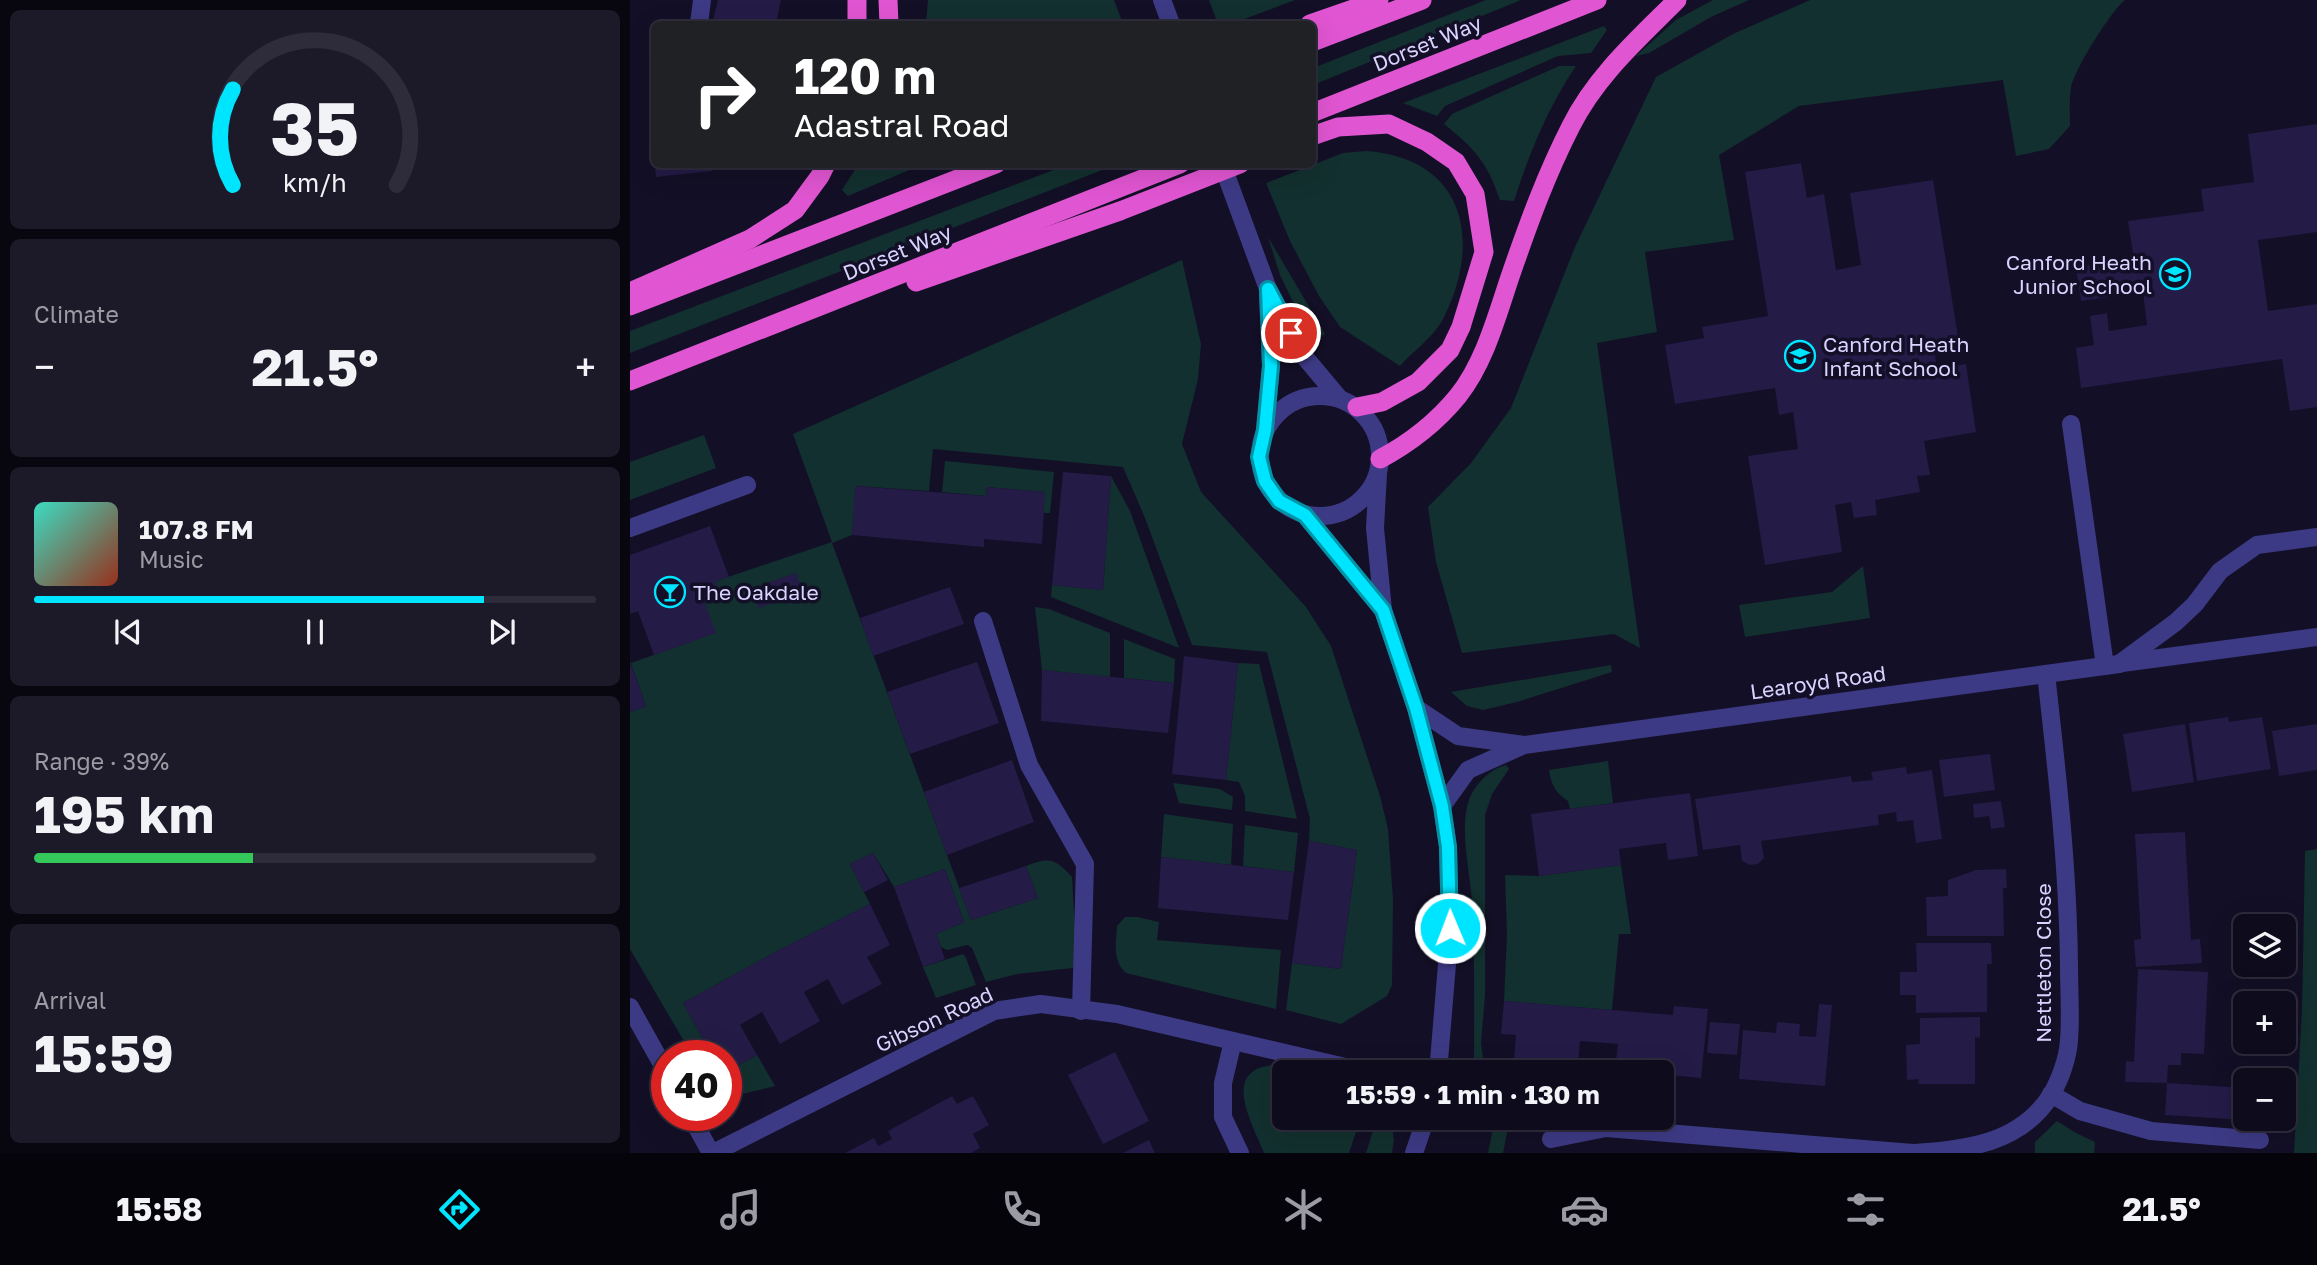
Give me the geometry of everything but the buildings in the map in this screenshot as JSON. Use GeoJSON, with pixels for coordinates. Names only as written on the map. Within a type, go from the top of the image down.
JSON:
{"type":"FeatureCollection","features":[{"type":"Feature","properties":{"kind":"highway"},"geometry":{"type":"LineString","coordinates":[[857,21],[858,0]]}},
{"type":"Feature","properties":{"kind":"highway"},"geometry":{"type":"LineString","coordinates":[[888,0],[889,21]]}},
{"type":"Feature","properties":{"kind":"highway"},"geometry":{"type":"LineString","coordinates":[[1316,22],[1379,0]]}},
{"type":"Feature","properties":{"kind":"highway","name":"Dorset Way"},"geometry":{"type":"LineString","coordinates":[[1316,41],[1422,0]]}},
{"type":"Feature","properties":{"kind":"highway","name":"Dorset Way"},"geometry":{"type":"LineString","coordinates":[[1321,109],[1597,0]]}},
{"type":"Feature","properties":{"kind":"highway"},"geometry":{"type":"LineString","coordinates":[[1379,467],[1416,437],[1459,394],[1491,333],[1543,183],[1573,122],[1612,64],[1677,0]]}},
{"type":"Feature","properties":{"kind":"highway"},"geometry":{"type":"LineString","coordinates":[[1316,135],[1338,127],[1389,124],[1427,142],[1456,162],[1475,194],[1484,252],[1461,327],[1450,350],[1418,382],[1382,402],[1357,407]]}},
{"type":"Feature","properties":{"kind":"highway"},"geometry":{"type":"LineString","coordinates":[[630,292],[750,239],[794,210],[824,168]]}},
{"type":"Feature","properties":{"kind":"highway"},"geometry":{"type":"LineString","coordinates":[[630,306],[986,168]]}},
{"type":"Feature","properties":{"kind":"highway","name":"Dorset Way"},"geometry":{"type":"LineString","coordinates":[[630,381],[1170,168]]}},
{"type":"Feature","properties":{"kind":"highway"},"geometry":{"type":"LineString","coordinates":[[694,357],[1067,231],[1230,168]]}},
{"type":"Feature","properties":{"kind":"street"},"geometry":{"type":"LineString","coordinates":[[699,21],[702,0]]}},
{"type":"Feature","properties":{"kind":"street"},"geometry":{"type":"LineString","coordinates":[[1162,0],[1170,21]]}},
{"type":"Feature","properties":{"kind":"street"},"geometry":{"type":"LineString","coordinates":[[1223,168],[1268,289],[1303,355],[1339,398]]}},
{"type":"Feature","properties":{"kind":"street"},"geometry":{"type":"LineString","coordinates":[[1268,289],[1271,366],[1265,430],[1259,457],[1265,481],[1279,501],[1305,515],[1383,610]]}},
{"type":"Feature","properties":{"kind":"street"},"geometry":{"type":"LineString","coordinates":[[1265,430],[1280,410],[1297,400],[1318,395],[1339,398],[1357,407],[1373,425],[1381,449],[1375,528],[1383,610],[1416,708],[1442,806],[1448,847],[1450,928],[1439,1060]]}},
{"type":"Feature","properties":{"kind":"street"},"geometry":{"type":"LineString","coordinates":[[2071,424],[2112,665]]}},
{"type":"Feature","properties":{"kind":"street"},"geometry":{"type":"LineString","coordinates":[[1305,515],[1329,516],[1347,510],[1370,490],[1379,467]]}},
{"type":"Feature","properties":{"kind":"street"},"geometry":{"type":"LineString","coordinates":[[630,528],[747,485]]}},
{"type":"Feature","properties":{"kind":"street","name":"Learoyd Road"},"geometry":{"type":"LineString","coordinates":[[2112,665],[2176,622],[2195,604],[2220,571],[2257,545],[2317,537]]}},
{"type":"Feature","properties":{"kind":"street"},"geometry":{"type":"LineString","coordinates":[[984,621],[1030,765],[1085,864],[1081,1011]]}},
{"type":"Feature","properties":{"kind":"street","name":"Learoyd Road"},"geometry":{"type":"LineString","coordinates":[[1416,708],[1458,736],[1524,745],[2317,637]]}},
{"type":"Feature","properties":{"kind":"street","name":"Nettleton Close"},"geometry":{"type":"LineString","coordinates":[[1551,1139],[1606,1128],[1914,1153],[1961,1150],[1988,1142],[2015,1130],[2032,1117],[2051,1094],[2061,1072],[2069,1041],[2069,941],[2063,824],[2046,674]]}},
{"type":"Feature","properties":{"kind":"street","name":"Learoyd Road"},"geometry":{"type":"LineString","coordinates":[[1442,806],[1468,770],[1524,745]]}},
{"type":"Feature","properties":{"kind":"street","name":"Gibson Road"},"geometry":{"type":"LineString","coordinates":[[712,1153],[994,1012],[1041,1004],[1117,1014],[1315,1060]]}},
{"type":"Feature","properties":{"kind":"street"},"geometry":{"type":"LineString","coordinates":[[630,1007],[651,1044]]}},
{"type":"Feature","properties":{"kind":"street"},"geometry":{"type":"LineString","coordinates":[[1233,1041],[1223,1083],[1223,1117],[1240,1153]]}},
{"type":"Feature","properties":{"kind":"street"},"geometry":{"type":"LineString","coordinates":[[2051,1094],[2080,1111],[2151,1131],[2260,1140]]}},
{"type":"Feature","properties":{"kind":"street"},"geometry":{"type":"LineString","coordinates":[[1414,1153],[1422,1130]]}},
{"type":"Feature","properties":{"kind":"street"},"geometry":{"type":"LineString","coordinates":[[699,1131],[712,1153]]}},
{"type":"Feature","properties":{"kind":"green space"},"geometry":{"type":"Polygon","coordinates":[[[928,0],[1114,0],[1122,21],[926,21],[928,0]]]}},
{"type":"Feature","properties":{"kind":"green space"},"geometry":{"type":"Polygon","coordinates":[[[1209,0],[1295,0],[1239,21],[1217,21],[1209,0]]]}},
{"type":"Feature","properties":{"kind":"green space"},"geometry":{"type":"Polygon","coordinates":[[[1486,0],[1521,0],[1316,84],[1316,67],[1486,0]]]}},
{"type":"Feature","properties":{"kind":"green space"},"geometry":{"type":"Polygon","coordinates":[[[1713,0],[1749,0],[1711,17],[1649,53],[1636,56],[1676,20],[1713,0]]]}},
{"type":"Feature","properties":{"kind":"green space"},"geometry":{"type":"Polygon","coordinates":[[[1810,0],[2125,0],[2103,28],[2079,68],[2071,88],[2070,126],[2049,149],[2016,156],[2003,80],[1799,106],[1719,155],[1734,240],[1645,252],[1657,332],[1597,343],[1640,648],[1614,634],[1462,653],[1436,562],[1428,507],[1471,463],[1511,408],[1575,247],[1656,77],[1733,34],[1810,0]]]}},
{"type":"Feature","properties":{"kind":"green space"},"geometry":{"type":"Polygon","coordinates":[[[1604,26],[1607,30],[1591,53],[1558,56],[1445,106],[1437,116],[1403,103],[1604,26]]]}},
{"type":"Feature","properties":{"kind":"green space"},"geometry":{"type":"Polygon","coordinates":[[[1559,66],[1576,66],[1540,131],[1514,201],[1500,200],[1479,157],[1444,124],[1452,114],[1559,66]]]}},
{"type":"Feature","properties":{"kind":"green space"},"geometry":{"type":"Polygon","coordinates":[[[1366,151],[1399,157],[1424,168],[1443,185],[1456,206],[1462,230],[1462,257],[1456,286],[1441,323],[1400,366],[1340,327],[1319,296],[1290,241],[1266,183],[1304,168],[1316,168],[1316,164],[1343,153],[1366,151]]]}},
{"type":"Feature","properties":{"kind":"green space"},"geometry":{"type":"Polygon","coordinates":[[[856,168],[914,168],[848,196],[842,190],[856,168]]]}},
{"type":"Feature","properties":{"kind":"green space"},"geometry":{"type":"Polygon","coordinates":[[[1058,168],[1107,168],[630,353],[630,331],[1058,168]]]}},
{"type":"Feature","properties":{"kind":"green space"},"geometry":{"type":"Polygon","coordinates":[[[1268,237],[1325,334],[1313,343],[1280,275],[1268,237]]]}},
{"type":"Feature","properties":{"kind":"green space"},"geometry":{"type":"Polygon","coordinates":[[[1182,260],[1201,344],[1198,379],[1182,444],[1201,492],[1306,607],[1331,646],[1380,796],[1388,829],[1393,899],[1392,985],[1387,996],[1341,1024],[1286,1010],[1292,963],[1341,969],[1357,850],[1309,841],[1310,819],[1267,652],[1192,645],[1123,467],[933,449],[929,491],[856,486],[852,535],[832,543],[971,920],[1038,898],[1026,866],[1040,861],[1051,861],[1072,877],[1077,962],[1073,968],[1017,974],[986,982],[972,948],[967,945],[947,950],[941,947],[936,934],[964,922],[945,869],[894,887],[873,853],[850,864],[870,904],[683,1003],[704,1040],[683,1040],[630,949],[630,712],[646,706],[631,663],[715,633],[702,595],[716,581],[832,542],[793,434],[1182,260]]]}},
{"type":"Feature","properties":{"kind":"green space"},"geometry":{"type":"Polygon","coordinates":[[[704,435],[716,468],[630,500],[630,462],[704,435]]]}},
{"type":"Feature","properties":{"kind":"green space"},"geometry":{"type":"Polygon","coordinates":[[[945,461],[1054,472],[1050,513],[1044,513],[1044,492],[987,487],[986,496],[942,492],[945,461]]]}},
{"type":"Feature","properties":{"kind":"green space"},"geometry":{"type":"Polygon","coordinates":[[[1111,476],[1130,511],[1179,648],[1051,597],[1052,585],[1103,590],[1111,476]]]}},
{"type":"Feature","properties":{"kind":"green space"},"geometry":{"type":"Polygon","coordinates":[[[1863,566],[1870,618],[1745,637],[1739,605],[1832,592],[1863,566]]]}},
{"type":"Feature","properties":{"kind":"green space"},"geometry":{"type":"Polygon","coordinates":[[[1035,607],[1049,609],[1110,633],[1110,677],[1042,670],[1035,607]]]}},
{"type":"Feature","properties":{"kind":"green space"},"geometry":{"type":"Polygon","coordinates":[[[1124,639],[1175,659],[1174,683],[1124,678],[1124,639]]]}},
{"type":"Feature","properties":{"kind":"green space"},"geometry":{"type":"Polygon","coordinates":[[[1238,663],[1259,664],[1297,819],[1245,811],[1245,796],[1239,782],[1226,780],[1238,663]]]}},
{"type":"Feature","properties":{"kind":"green space"},"geometry":{"type":"Polygon","coordinates":[[[1611,665],[1612,672],[1483,710],[1467,706],[1451,692],[1611,665]]]}},
{"type":"Feature","properties":{"kind":"green space"},"geometry":{"type":"Polygon","coordinates":[[[1608,761],[1613,803],[1570,809],[1568,801],[1555,788],[1549,770],[1608,761]]]}},
{"type":"Feature","properties":{"kind":"green space"},"geometry":{"type":"Polygon","coordinates":[[[1506,765],[1509,769],[1492,794],[1485,815],[1485,996],[1481,1043],[1483,1060],[1474,1060],[1473,922],[1465,823],[1472,794],[1479,783],[1494,770],[1506,765]]]}},
{"type":"Feature","properties":{"kind":"green space"},"geometry":{"type":"Polygon","coordinates":[[[1173,783],[1220,789],[1233,797],[1232,810],[1179,803],[1173,783]]]}},
{"type":"Feature","properties":{"kind":"green space"},"geometry":{"type":"Polygon","coordinates":[[[1164,814],[1233,824],[1231,865],[1161,857],[1164,814]]]}},
{"type":"Feature","properties":{"kind":"green space"},"geometry":{"type":"Polygon","coordinates":[[[1245,825],[1298,833],[1294,872],[1243,866],[1245,825]]]}},
{"type":"Feature","properties":{"kind":"green space"},"geometry":{"type":"Polygon","coordinates":[[[2317,849],[2317,1153],[2294,1153],[2302,1010],[2305,851],[2317,849]]]}},
{"type":"Feature","properties":{"kind":"green space"},"geometry":{"type":"Polygon","coordinates":[[[1621,865],[1631,934],[1619,934],[1612,1010],[1504,1001],[1507,934],[1505,875],[1539,876],[1621,865]]]}},
{"type":"Feature","properties":{"kind":"green space"},"geometry":{"type":"Polygon","coordinates":[[[1125,917],[1159,922],[1157,940],[1281,950],[1276,1009],[1126,973],[1119,963],[1116,945],[1117,926],[1125,917]]]}},
{"type":"Feature","properties":{"kind":"green space"},"geometry":{"type":"Polygon","coordinates":[[[963,954],[976,985],[936,998],[923,967],[963,954]]]}},
{"type":"Feature","properties":{"kind":"green space"},"geometry":{"type":"Polygon","coordinates":[[[757,1055],[775,1086],[742,1094],[742,1063],[757,1055]]]}},
{"type":"Feature","properties":{"kind":"green space"},"geometry":{"type":"Polygon","coordinates":[[[1272,1066],[1272,1130],[1357,1130],[1349,1153],[1264,1153],[1244,1099],[1248,1076],[1258,1069],[1272,1066]]]}},
{"type":"Feature","properties":{"kind":"green space"},"geometry":{"type":"Polygon","coordinates":[[[2057,1121],[2095,1142],[2094,1153],[2035,1153],[2035,1142],[2057,1121]]]}},
{"type":"Feature","properties":{"kind":"green space"},"geometry":{"type":"Polygon","coordinates":[[[1373,1130],[1392,1130],[1392,1153],[1366,1153],[1373,1130]]]}},
{"type":"Feature","properties":{"kind":"green space"},"geometry":{"type":"Polygon","coordinates":[[[1493,1130],[1508,1130],[1503,1153],[1488,1153],[1493,1130]]]}},
{"type":"Feature","properties":{"kind":"place","name":"Canford Heath Junior School"},"geometry":{"type":"Point","coordinates":[2175,274]}},
{"type":"Feature","properties":{"kind":"place","name":"Canford Heath Infant School"},"geometry":{"type":"Point","coordinates":[1800,356]}},
{"type":"Feature","properties":{"kind":"place","name":"The Oakdale"},"geometry":{"type":"Point","coordinates":[670,592]}},
{"type":"Feature","properties":{"kind":"route"},"geometry":{"type":"LineString","coordinates":[[1291,333],[1268,289],[1271,366],[1265,430],[1259,457],[1265,481],[1279,501],[1305,515],[1383,610],[1416,708],[1442,806],[1448,847],[1450,928]]}}]}
